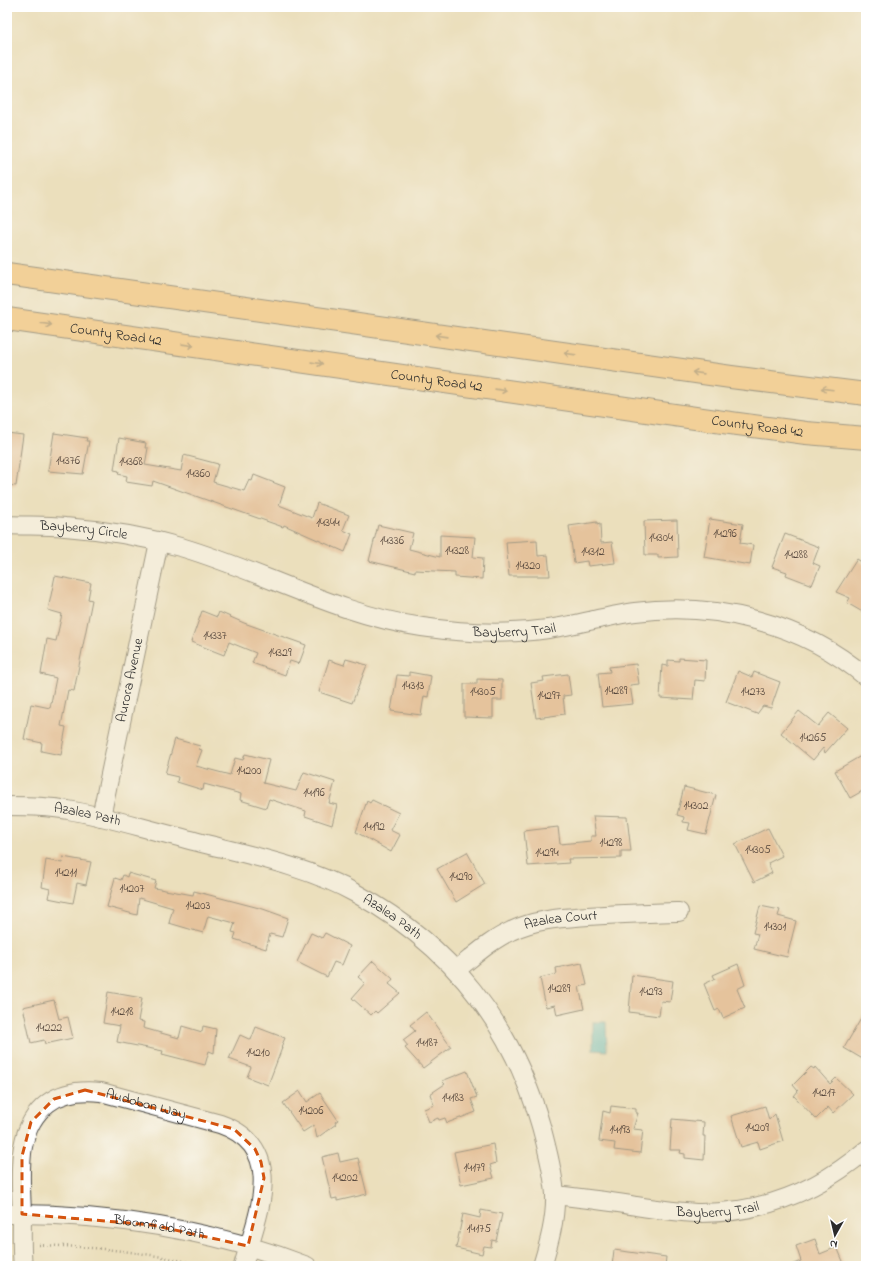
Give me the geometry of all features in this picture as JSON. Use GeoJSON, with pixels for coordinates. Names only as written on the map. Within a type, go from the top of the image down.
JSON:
{"type":"FeatureCollection","features":[{"type":"Feature","properties":{"kind":"highway"},"geometry":{"type":"LineString","coordinates":[[7,274],[731,377],[866,394]]}},
{"type":"Feature","properties":{"kind":"highway","name":"County Road 42"},"geometry":{"type":"LineString","coordinates":[[7,319],[723,422],[806,433],[866,438]]}},
{"type":"Feature","properties":{"kind":"street","name":"Bayberry Circle"},"geometry":{"type":"LineString","coordinates":[[7,525],[96,530],[126,534],[159,542]]}},
{"type":"Feature","properties":{"kind":"street","name":"Bayberry Trail"},"geometry":{"type":"LineString","coordinates":[[159,542],[216,559],[356,611],[420,627],[450,630],[513,632],[546,630],[635,612],[687,610],[725,613],[750,618],[782,628],[810,640],[834,653],[866,677]]}},
{"type":"Feature","properties":{"kind":"street","name":"Aurora Avenue"},"geometry":{"type":"LineString","coordinates":[[101,817],[159,542]]}},
{"type":"Feature","properties":{"kind":"street","name":"Azalea Path"},"geometry":{"type":"LineString","coordinates":[[7,806],[36,806],[66,809],[282,864],[330,881],[356,893],[403,922],[427,941],[456,970],[474,991],[491,1015],[519,1065],[535,1105],[552,1169],[555,1195],[554,1220],[542,1266]]}},
{"type":"Feature","properties":{"kind":"street","name":"Azalea Court"},"geometry":{"type":"LineString","coordinates":[[456,970],[491,942],[511,931],[532,923],[554,918],[679,912]]}},
{"type":"Feature","properties":{"kind":"street","name":"Audobon Way"},"geometry":{"type":"LineString","coordinates":[[24,1266],[22,1244],[15,1214],[21,1185],[24,1139],[31,1122],[42,1108],[54,1099],[70,1093],[85,1090],[101,1092],[220,1124],[234,1129],[246,1138],[255,1149],[261,1162],[264,1178],[257,1218],[243,1266]]}},
{"type":"Feature","properties":{"kind":"street","name":"Bayberry Trail"},"geometry":{"type":"LineString","coordinates":[[555,1195],[588,1198],[670,1211],[697,1213],[727,1211],[786,1199],[820,1183],[850,1164],[866,1150]]}},
{"type":"Feature","properties":{"kind":"street","name":"Bloomfield Path"},"geometry":{"type":"LineString","coordinates":[[15,1214],[63,1216],[152,1225],[248,1246],[307,1266]]}},
{"type":"Feature","properties":{"kind":"path"},"geometry":{"type":"LineString","coordinates":[[22,1244],[90,1247],[152,1256],[204,1266]]}},
{"type":"Feature","properties":{"kind":"highlighted area"},"geometry":{"type":"Polygon","coordinates":[[[85,1090],[234,1129],[255,1149],[261,1162],[264,1178],[248,1246],[152,1225],[22,1214],[22,1156],[31,1122],[54,1099],[85,1090]]]}},
{"type":"Feature","properties":{"kind":"water"},"geometry":{"type":"Polygon","coordinates":[[[593,1022],[606,1022],[607,1051],[593,1050],[593,1022]]]}},
{"type":"Feature","properties":{"kind":"building"},"geometry":{"type":"Polygon","coordinates":[[[7,433],[23,435],[16,486],[7,485],[7,433]]]}},
{"type":"Feature","properties":{"kind":"building"},"geometry":{"type":"Polygon","coordinates":[[[54,433],[87,438],[86,441],[89,441],[83,474],[48,471],[54,433]]]}},
{"type":"Feature","properties":{"kind":"building"},"geometry":{"type":"Polygon","coordinates":[[[119,438],[146,443],[145,448],[148,448],[145,465],[181,471],[184,455],[218,464],[213,482],[244,491],[249,480],[252,481],[254,475],[285,487],[279,505],[312,518],[317,503],[349,515],[343,530],[352,534],[345,552],[284,525],[283,527],[153,481],[152,486],[126,482],[127,476],[118,474],[119,471],[114,470],[119,438]]]}},
{"type":"Feature","properties":{"kind":"building"},"geometry":{"type":"Polygon","coordinates":[[[710,519],[743,524],[740,543],[753,545],[750,565],[704,557],[710,519]]]}},
{"type":"Feature","properties":{"kind":"building"},"geometry":{"type":"Polygon","coordinates":[[[677,520],[678,557],[658,558],[658,555],[645,555],[644,521],[677,520]]]}},
{"type":"Feature","properties":{"kind":"building"},"geometry":{"type":"Polygon","coordinates":[[[597,522],[597,525],[600,524],[601,543],[612,542],[615,563],[588,566],[587,561],[574,563],[569,526],[597,522]]]}},
{"type":"Feature","properties":{"kind":"building"},"geometry":{"type":"Polygon","coordinates":[[[378,525],[413,533],[409,549],[440,557],[440,535],[475,537],[473,557],[483,558],[482,579],[455,577],[455,572],[415,570],[415,572],[369,561],[378,525]]]}},
{"type":"Feature","properties":{"kind":"building"},"geometry":{"type":"Polygon","coordinates":[[[785,534],[819,547],[813,563],[820,566],[812,585],[786,575],[787,572],[772,567],[785,534]]]}},
{"type":"Feature","properties":{"kind":"building"},"geometry":{"type":"Polygon","coordinates":[[[537,540],[538,556],[548,555],[550,576],[509,576],[506,542],[537,540]]]}},
{"type":"Feature","properties":{"kind":"building"},"geometry":{"type":"Polygon","coordinates":[[[857,559],[866,565],[866,614],[847,603],[850,598],[836,592],[857,559]]]}},
{"type":"Feature","properties":{"kind":"building"},"geometry":{"type":"Polygon","coordinates":[[[55,576],[91,583],[88,599],[92,600],[74,691],[68,690],[61,726],[66,727],[61,755],[41,751],[42,743],[24,739],[31,704],[50,708],[56,678],[41,674],[47,639],[56,641],[62,614],[48,610],[55,576]]]}},
{"type":"Feature","properties":{"kind":"building"},"geometry":{"type":"Polygon","coordinates":[[[202,611],[217,617],[219,612],[244,623],[306,645],[299,664],[290,661],[285,675],[252,663],[256,653],[229,642],[224,655],[191,642],[202,611]]]}},
{"type":"Feature","properties":{"kind":"building"},"geometry":{"type":"Polygon","coordinates":[[[679,658],[706,660],[705,681],[695,680],[693,700],[660,698],[662,665],[668,666],[668,660],[679,661],[679,658]]]}},
{"type":"Feature","properties":{"kind":"building"},"geometry":{"type":"Polygon","coordinates":[[[346,659],[367,665],[352,703],[319,692],[329,660],[344,665],[346,659]]]}},
{"type":"Feature","properties":{"kind":"building"},"geometry":{"type":"Polygon","coordinates":[[[636,664],[639,684],[630,685],[633,704],[602,707],[598,673],[610,672],[609,667],[636,664]]]}},
{"type":"Feature","properties":{"kind":"building"},"geometry":{"type":"Polygon","coordinates":[[[738,671],[752,677],[754,672],[780,682],[771,708],[763,706],[757,714],[726,702],[738,671]]]}},
{"type":"Feature","properties":{"kind":"building"},"geometry":{"type":"Polygon","coordinates":[[[409,672],[431,676],[428,697],[424,696],[421,715],[391,711],[397,675],[409,676],[409,672]]]}},
{"type":"Feature","properties":{"kind":"building"},"geometry":{"type":"Polygon","coordinates":[[[568,674],[571,695],[563,696],[565,714],[536,718],[531,683],[544,681],[543,677],[568,674]]]}},
{"type":"Feature","properties":{"kind":"building"},"geometry":{"type":"Polygon","coordinates":[[[477,679],[502,680],[502,700],[493,700],[493,718],[464,717],[464,684],[477,684],[477,679]]]}},
{"type":"Feature","properties":{"kind":"building"},"geometry":{"type":"Polygon","coordinates":[[[799,711],[818,726],[829,713],[847,728],[825,753],[823,748],[813,760],[781,733],[799,711]]]}},
{"type":"Feature","properties":{"kind":"building"},"geometry":{"type":"Polygon","coordinates":[[[175,739],[200,746],[199,749],[202,750],[196,766],[230,775],[235,758],[243,760],[245,754],[269,760],[263,783],[296,791],[304,772],[335,782],[329,803],[337,805],[332,825],[305,816],[306,811],[269,799],[266,808],[240,800],[241,794],[204,784],[203,790],[177,782],[178,777],[165,774],[175,739]]]}},
{"type":"Feature","properties":{"kind":"building"},"geometry":{"type":"Polygon","coordinates":[[[866,753],[866,789],[850,798],[835,771],[866,753]]]}},
{"type":"Feature","properties":{"kind":"building"},"geometry":{"type":"Polygon","coordinates":[[[684,787],[716,795],[706,834],[688,830],[690,823],[683,822],[684,817],[677,815],[684,787]]]}},
{"type":"Feature","properties":{"kind":"building"},"geometry":{"type":"Polygon","coordinates":[[[372,800],[399,813],[390,830],[400,835],[391,852],[356,832],[367,801],[370,803],[372,800]]]}},
{"type":"Feature","properties":{"kind":"building"},"geometry":{"type":"Polygon","coordinates":[[[593,816],[627,817],[631,851],[621,851],[621,858],[568,859],[569,863],[528,866],[524,831],[558,827],[560,844],[591,841],[591,836],[596,836],[593,816]]]}},
{"type":"Feature","properties":{"kind":"building"},"geometry":{"type":"Polygon","coordinates":[[[768,828],[782,856],[768,863],[772,873],[754,882],[735,844],[768,828]]]}},
{"type":"Feature","properties":{"kind":"building"},"geometry":{"type":"Polygon","coordinates":[[[467,852],[485,884],[456,902],[437,869],[467,852]]]}},
{"type":"Feature","properties":{"kind":"building"},"geometry":{"type":"Polygon","coordinates":[[[63,857],[91,862],[86,885],[77,883],[73,903],[48,898],[50,889],[42,887],[46,860],[62,863],[63,857]]]}},
{"type":"Feature","properties":{"kind":"building"},"geometry":{"type":"Polygon","coordinates":[[[128,873],[156,881],[154,888],[193,895],[194,891],[263,909],[288,918],[282,937],[270,934],[266,949],[234,939],[236,933],[232,932],[235,923],[208,916],[203,933],[169,923],[173,908],[139,898],[137,915],[107,907],[115,878],[121,880],[123,875],[127,877],[128,873]]]}},
{"type":"Feature","properties":{"kind":"building"},"geometry":{"type":"Polygon","coordinates":[[[760,906],[780,910],[778,916],[796,921],[787,957],[754,949],[758,934],[753,933],[760,906]]]}},
{"type":"Feature","properties":{"kind":"building"},"geometry":{"type":"Polygon","coordinates":[[[311,933],[322,938],[325,933],[350,946],[342,965],[334,962],[327,977],[297,962],[311,933]]]}},
{"type":"Feature","properties":{"kind":"building"},"geometry":{"type":"Polygon","coordinates":[[[373,961],[393,979],[389,984],[400,993],[377,1013],[375,1011],[371,1015],[352,998],[365,983],[358,977],[373,961]]]}},
{"type":"Feature","properties":{"kind":"building"},"geometry":{"type":"Polygon","coordinates":[[[582,963],[587,985],[579,987],[584,1009],[557,1015],[555,1005],[546,1007],[540,978],[557,974],[556,968],[582,963]]]}},
{"type":"Feature","properties":{"kind":"building"},"geometry":{"type":"Polygon","coordinates":[[[738,964],[745,985],[737,989],[745,1008],[723,1018],[719,1009],[715,1011],[704,984],[715,979],[713,975],[738,964]]]}},
{"type":"Feature","properties":{"kind":"building"},"geometry":{"type":"Polygon","coordinates":[[[632,975],[673,981],[670,1002],[661,1001],[659,1016],[629,1012],[632,975]]]}},
{"type":"Feature","properties":{"kind":"building"},"geometry":{"type":"Polygon","coordinates":[[[108,992],[142,998],[138,1021],[144,1022],[143,1028],[179,1038],[182,1026],[202,1032],[203,1026],[216,1029],[214,1053],[209,1051],[205,1065],[162,1054],[163,1051],[117,1042],[120,1026],[103,1023],[108,992]]]}},
{"type":"Feature","properties":{"kind":"building"},"geometry":{"type":"Polygon","coordinates":[[[54,1000],[59,1019],[68,1017],[73,1038],[45,1044],[44,1040],[31,1043],[23,1007],[54,1000]]]}},
{"type":"Feature","properties":{"kind":"building"},"geometry":{"type":"Polygon","coordinates":[[[866,1010],[866,1061],[844,1048],[866,1010]]]}},
{"type":"Feature","properties":{"kind":"building"},"geometry":{"type":"Polygon","coordinates":[[[426,1012],[451,1047],[423,1068],[405,1048],[408,1046],[403,1040],[415,1031],[410,1025],[426,1012]]]}},
{"type":"Feature","properties":{"kind":"building"},"geometry":{"type":"Polygon","coordinates":[[[256,1027],[285,1038],[268,1085],[247,1077],[251,1067],[229,1059],[240,1035],[251,1040],[256,1027]]]}},
{"type":"Feature","properties":{"kind":"building"},"geometry":{"type":"Polygon","coordinates":[[[811,1067],[814,1069],[815,1067],[830,1084],[836,1078],[853,1094],[833,1113],[828,1107],[816,1119],[794,1096],[798,1091],[793,1085],[811,1067]]]}},
{"type":"Feature","properties":{"kind":"building"},"geometry":{"type":"Polygon","coordinates":[[[467,1071],[477,1097],[471,1099],[476,1112],[447,1123],[445,1118],[439,1120],[438,1118],[429,1122],[424,1109],[434,1105],[430,1094],[445,1084],[442,1081],[467,1071]]]}},
{"type":"Feature","properties":{"kind":"building"},"geometry":{"type":"Polygon","coordinates":[[[300,1091],[307,1102],[320,1093],[338,1120],[335,1122],[336,1124],[317,1138],[314,1125],[303,1132],[283,1103],[300,1091]]]}},
{"type":"Feature","properties":{"kind":"building"},"geometry":{"type":"Polygon","coordinates":[[[611,1106],[636,1109],[636,1113],[638,1113],[633,1129],[643,1130],[640,1153],[614,1150],[615,1143],[599,1141],[603,1111],[610,1113],[611,1106]]]}},
{"type":"Feature","properties":{"kind":"building"},"geometry":{"type":"Polygon","coordinates":[[[765,1106],[769,1120],[775,1114],[783,1141],[760,1149],[758,1142],[741,1147],[731,1116],[765,1106]]]}},
{"type":"Feature","properties":{"kind":"building"},"geometry":{"type":"Polygon","coordinates":[[[672,1119],[704,1122],[704,1160],[685,1158],[685,1154],[680,1153],[681,1150],[670,1150],[672,1119]]]}},
{"type":"Feature","properties":{"kind":"building"},"geometry":{"type":"Polygon","coordinates":[[[493,1144],[496,1163],[490,1165],[494,1178],[461,1185],[454,1152],[493,1144]]]}},
{"type":"Feature","properties":{"kind":"building"},"geometry":{"type":"Polygon","coordinates":[[[338,1153],[340,1162],[358,1158],[367,1194],[337,1201],[337,1198],[332,1199],[322,1157],[338,1153]]]}},
{"type":"Feature","properties":{"kind":"building"},"geometry":{"type":"Polygon","coordinates":[[[481,1210],[502,1214],[496,1241],[492,1240],[491,1247],[484,1246],[482,1254],[456,1248],[463,1214],[480,1218],[481,1210]]]}},
{"type":"Feature","properties":{"kind":"building"},"geometry":{"type":"Polygon","coordinates":[[[815,1239],[820,1254],[837,1247],[845,1266],[791,1266],[801,1261],[796,1246],[815,1239]]]}},
{"type":"Feature","properties":{"kind":"building"},"geometry":{"type":"Polygon","coordinates":[[[614,1250],[666,1257],[665,1266],[612,1266],[614,1250]]]}}]}
